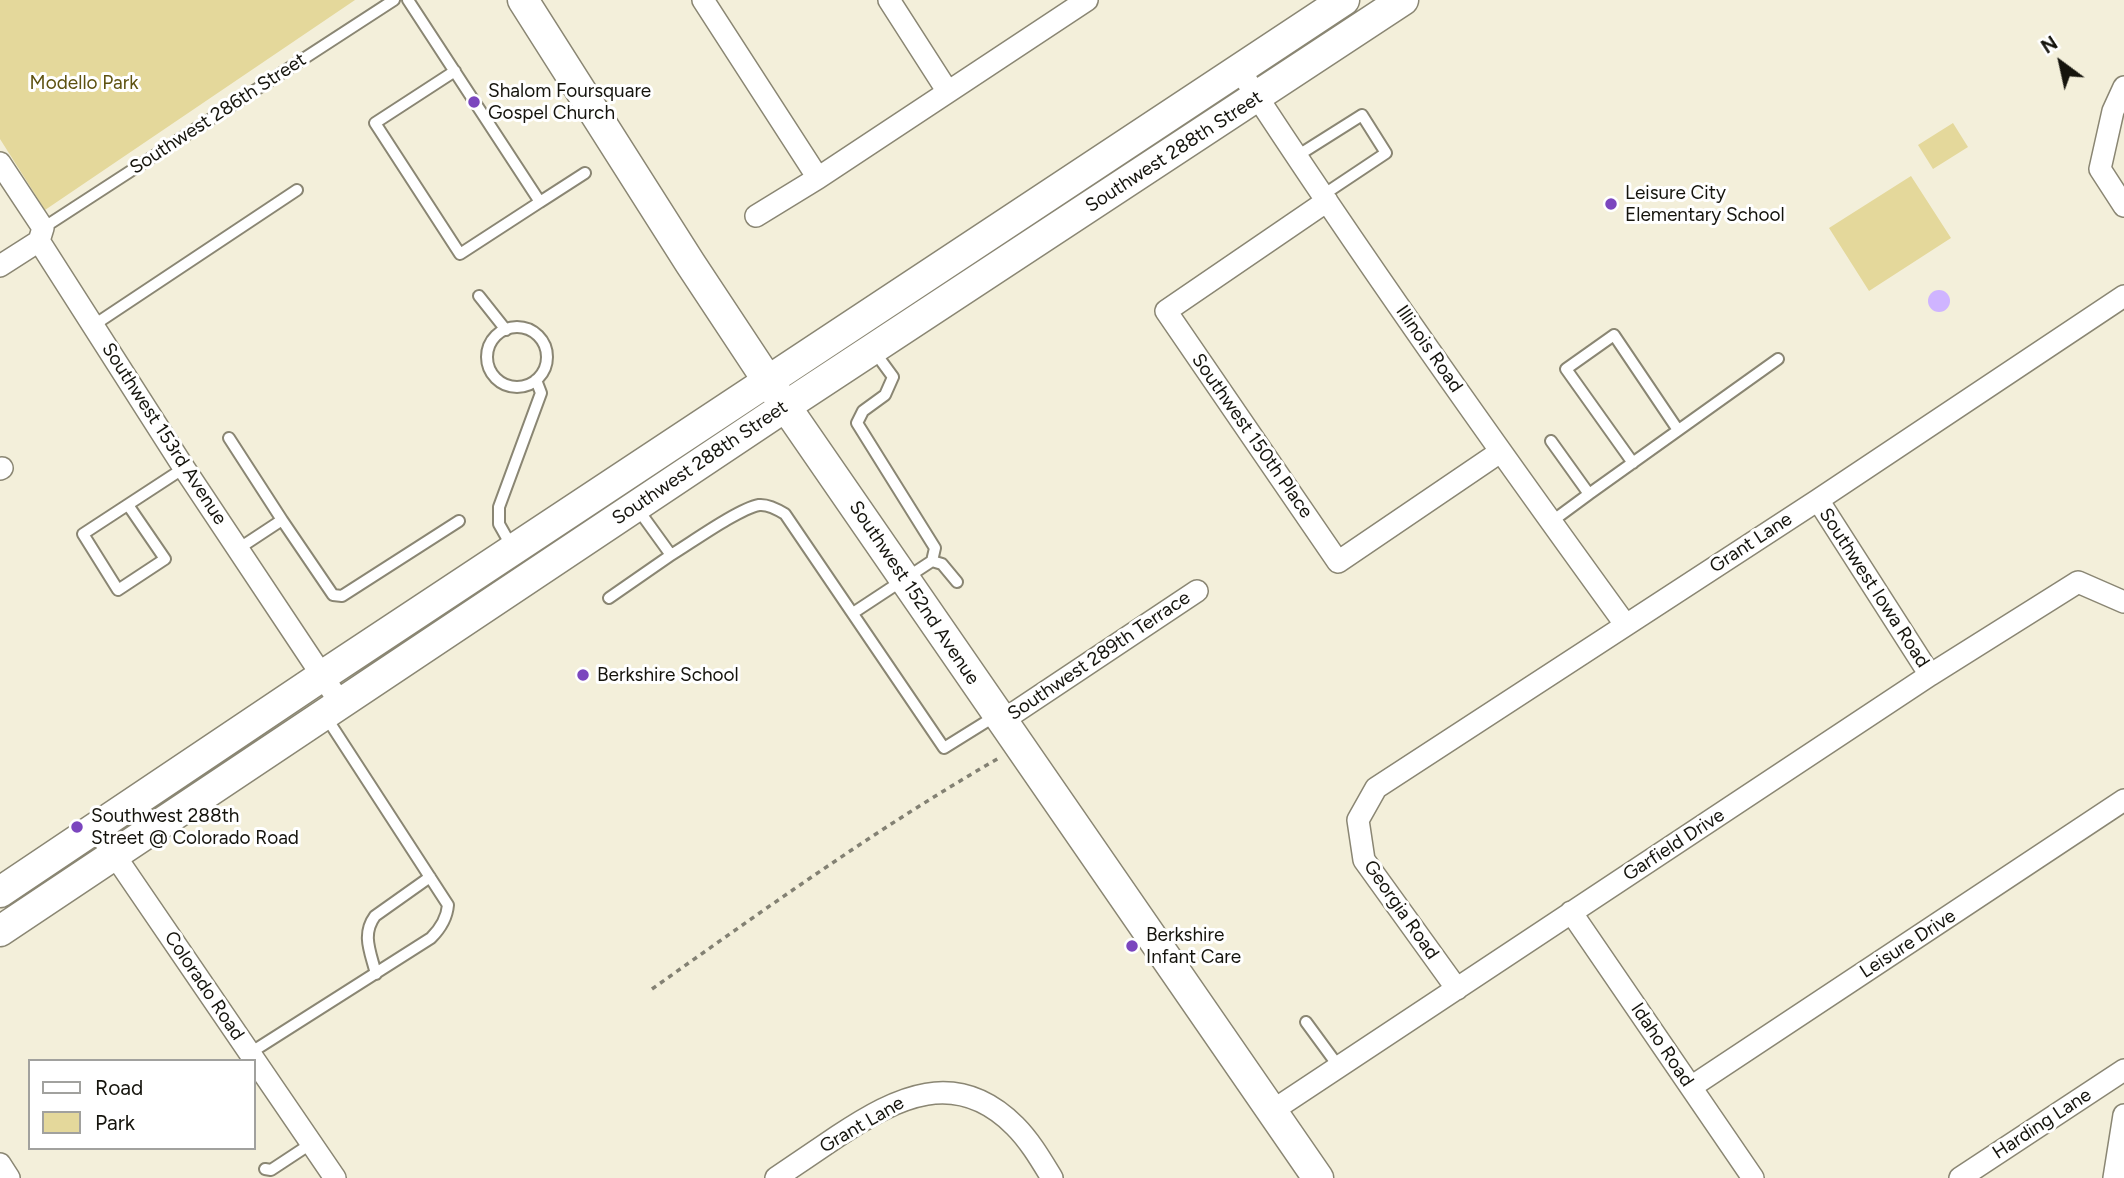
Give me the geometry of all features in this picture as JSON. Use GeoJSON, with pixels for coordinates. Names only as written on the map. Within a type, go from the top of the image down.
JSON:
{"type":"FeatureCollection","features":[{"type":"Feature","properties":{"kind":"main road","name":"Southwest 152nd Avenue"},"geometry":{"type":"LineString","coordinates":[[523,0],[768,381],[1318,1178]]}},
{"type":"Feature","properties":{"kind":"main road","name":"Southwest 288th Street"},"geometry":{"type":"LineString","coordinates":[[0,892],[1344,0]]}},
{"type":"Feature","properties":{"kind":"main road","name":"Southwest 288th Street"},"geometry":{"type":"LineString","coordinates":[[0,931],[786,406],[1404,0]]}},
{"type":"Feature","properties":{"kind":"main road"},"geometry":{"type":"LineString","coordinates":[[513,550],[531,576]]}},
{"type":"Feature","properties":{"kind":"street"},"geometry":{"type":"LineString","coordinates":[[703,0],[818,178]]}},
{"type":"Feature","properties":{"kind":"street"},"geometry":{"type":"LineString","coordinates":[[889,0],[948,92]]}},
{"type":"Feature","properties":{"kind":"street"},"geometry":{"type":"LineString","coordinates":[[756,216],[818,178],[1081,2]]}},
{"type":"Feature","properties":{"kind":"street","name":"Illinois Road"},"geometry":{"type":"LineString","coordinates":[[1239,69],[1500,452],[1625,624]]}},
{"type":"Feature","properties":{"kind":"street"},"geometry":{"type":"LineString","coordinates":[[2124,87],[2113,111],[2100,169],[2124,206]]}},
{"type":"Feature","properties":{"kind":"street","name":"Southwest 153rd Avenue"},"geometry":{"type":"LineString","coordinates":[[0,163],[94,325],[184,468],[322,676],[333,709]]}},
{"type":"Feature","properties":{"kind":"street","name":"Southwest 150th Place"},"geometry":{"type":"LineString","coordinates":[[1325,198],[1166,311],[1338,562],[1500,452]]}},
{"type":"Feature","properties":{"kind":"street","name":"Southwest 286th Street"},"geometry":{"type":"LineString","coordinates":[[0,267],[41,234]]}},
{"type":"Feature","properties":{"kind":"street","name":"Grant Lane"},"geometry":{"type":"LineString","coordinates":[[1376,788],[1818,500],[2124,296]]}},
{"type":"Feature","properties":{"kind":"street","name":"Southwest Iowa Road"},"geometry":{"type":"LineString","coordinates":[[1818,500],[1930,676]]}},
{"type":"Feature","properties":{"kind":"street","name":"Garfield Drive"},"geometry":{"type":"LineString","coordinates":[[1272,1111],[1930,676],[2078,582],[2124,602]]}},
{"type":"Feature","properties":{"kind":"street","name":"Southwest 289th Terrace"},"geometry":{"type":"LineString","coordinates":[[1000,718],[1197,591]]}},
{"type":"Feature","properties":{"kind":"street","name":"Georgia Road"},"geometry":{"type":"LineString","coordinates":[[1376,788],[1358,820],[1364,860],[1457,989]]}},
{"type":"Feature","properties":{"kind":"street","name":"Leisure Drive"},"geometry":{"type":"LineString","coordinates":[[1691,1087],[2124,800]]}},
{"type":"Feature","properties":{"kind":"street","name":"Colorado Road"},"geometry":{"type":"LineString","coordinates":[[96,828],[254,1059]]}},
{"type":"Feature","properties":{"kind":"street","name":"Idaho Road"},"geometry":{"type":"LineString","coordinates":[[1572,912],[1753,1178]]}},
{"type":"Feature","properties":{"kind":"street","name":"Colorado Road"},"geometry":{"type":"LineString","coordinates":[[256,1062],[335,1178]]}},
{"type":"Feature","properties":{"kind":"street","name":"Harding Lane"},"geometry":{"type":"LineString","coordinates":[[1960,1178],[2124,1070]]}},
{"type":"Feature","properties":{"kind":"street","name":"Grant Lane"},"geometry":{"type":"LineString","coordinates":[[776,1178],[884,1108],[918,1094],[954,1093],[984,1102],[1006,1118],[1025,1138],[1052,1178]]}},
{"type":"Feature","properties":{"kind":"street"},"geometry":{"type":"LineString","coordinates":[[2114,1178],[2124,1115]]}},
{"type":"Feature","properties":{"kind":"street"},"geometry":{"type":"LineString","coordinates":[[0,1164],[9,1178]]}},
{"type":"Feature","properties":{"kind":"lane","name":"Southwest 286th Street"},"geometry":{"type":"LineString","coordinates":[[41,234],[394,0]]}},
{"type":"Feature","properties":{"kind":"lane"},"geometry":{"type":"LineString","coordinates":[[408,0],[540,202]]}},
{"type":"Feature","properties":{"kind":"lane"},"geometry":{"type":"LineString","coordinates":[[455,71],[374,123],[460,254],[585,173]]}},
{"type":"Feature","properties":{"kind":"lane"},"geometry":{"type":"LineString","coordinates":[[1297,156],[1362,115],[1386,153],[1325,198]]}},
{"type":"Feature","properties":{"kind":"lane"},"geometry":{"type":"LineString","coordinates":[[94,325],[297,190]]}},
{"type":"Feature","properties":{"kind":"lane"},"geometry":{"type":"LineString","coordinates":[[479,296],[506,330]]}},
{"type":"Feature","properties":{"kind":"lane"},"geometry":{"type":"LineString","coordinates":[[522,328],[543,342],[547,358],[536,380],[528,385],[511,387],[496,379],[488,365],[488,348],[492,340],[506,330],[522,328]]}},
{"type":"Feature","properties":{"kind":"lane"},"geometry":{"type":"LineString","coordinates":[[1633,463],[1566,369],[1614,335],[1678,430]]}},
{"type":"Feature","properties":{"kind":"lane"},"geometry":{"type":"LineString","coordinates":[[853,613],[932,561],[935,548],[857,423],[863,411],[885,395],[893,377],[873,349]]}},
{"type":"Feature","properties":{"kind":"lane"},"geometry":{"type":"LineString","coordinates":[[1551,522],[1778,359]]}},
{"type":"Feature","properties":{"kind":"lane"},"geometry":{"type":"LineString","coordinates":[[513,550],[499,524],[499,507],[541,393],[536,380]]}},
{"type":"Feature","properties":{"kind":"lane"},"geometry":{"type":"LineString","coordinates":[[229,438],[333,594],[342,596],[459,522]]}},
{"type":"Feature","properties":{"kind":"lane"},"geometry":{"type":"LineString","coordinates":[[1551,441],[1588,494]]}},
{"type":"Feature","properties":{"kind":"lane"},"geometry":{"type":"LineString","coordinates":[[128,505],[165,559],[118,590],[83,534],[184,468]]}},
{"type":"Feature","properties":{"kind":"lane"},"geometry":{"type":"LineString","coordinates":[[609,598],[671,555],[744,510],[766,505],[785,514],[944,748],[1000,718]]}},
{"type":"Feature","properties":{"kind":"lane"},"geometry":{"type":"LineString","coordinates":[[636,506],[671,555]]}},
{"type":"Feature","properties":{"kind":"lane"},"geometry":{"type":"LineString","coordinates":[[238,549],[282,520]]}},
{"type":"Feature","properties":{"kind":"lane"},"geometry":{"type":"LineString","coordinates":[[932,561],[942,564],[957,582]]}},
{"type":"Feature","properties":{"kind":"lane"},"geometry":{"type":"LineString","coordinates":[[250,1053],[376,974],[438,930],[447,913],[448,905],[333,709]]}},
{"type":"Feature","properties":{"kind":"lane"},"geometry":{"type":"LineString","coordinates":[[376,974],[366,936],[369,925],[376,916],[430,877]]}},
{"type":"Feature","properties":{"kind":"lane"},"geometry":{"type":"LineString","coordinates":[[1306,1021],[1339,1067]]}},
{"type":"Feature","properties":{"kind":"lane"},"geometry":{"type":"LineString","coordinates":[[265,1169],[271,1170],[312,1143]]}},
{"type":"Feature","properties":{"kind":"path"},"geometry":{"type":"LineString","coordinates":[[652,989],[939,793],[1019,747]]}},
{"type":"Feature","properties":{"kind":"green space","name":"Modello Park"},"geometry":{"type":"Polygon","coordinates":[[[0,0],[355,0],[45,210],[0,139],[0,0]]]}},
{"type":"Feature","properties":{"kind":"green space"},"geometry":{"type":"Polygon","coordinates":[[[1953,123],[1968,147],[1933,169],[1918,145],[1953,123]]]}},
{"type":"Feature","properties":{"kind":"green space"},"geometry":{"type":"Polygon","coordinates":[[[1911,176],[1951,238],[1869,291],[1829,228],[1911,176]]]}},
{"type":"Feature","properties":{"kind":"shaded area"},"geometry":{"type":"Polygon","coordinates":[[[1939,290],[1947,293],[1950,301],[1947,309],[1939,312],[1931,309],[1928,301],[1931,293],[1939,290]]]}},
{"type":"Feature","properties":{"kind":"place","name":"Shalom Foursquare Gospel Church"},"geometry":{"type":"Point","coordinates":[474,102]}},
{"type":"Feature","properties":{"kind":"place","name":"Leisure City Elementary School"},"geometry":{"type":"Point","coordinates":[1611,204]}},
{"type":"Feature","properties":{"kind":"place","name":"Berkshire School"},"geometry":{"type":"Point","coordinates":[583,675]}},
{"type":"Feature","properties":{"kind":"place","name":"Southwest 288th Street @ Colorado Road"},"geometry":{"type":"Point","coordinates":[77,827]}},
{"type":"Feature","properties":{"kind":"place","name":"Berkshire Infant Care"},"geometry":{"type":"Point","coordinates":[1132,946]}}]}
